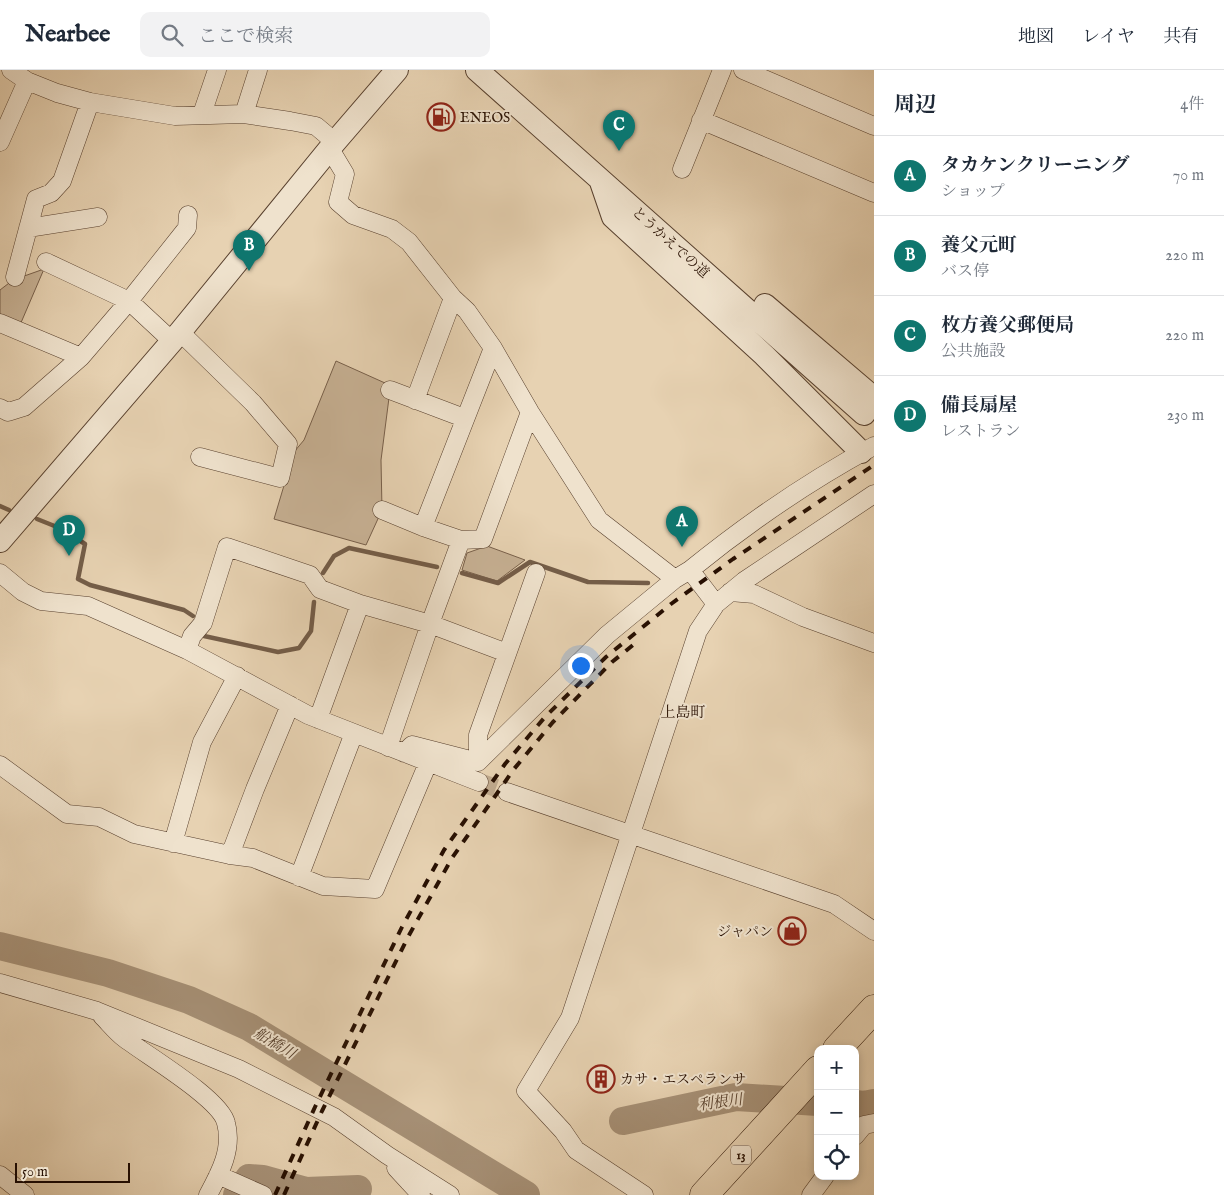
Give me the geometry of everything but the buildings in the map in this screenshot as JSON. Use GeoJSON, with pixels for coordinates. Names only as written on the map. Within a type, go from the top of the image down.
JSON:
{"type":"FeatureCollection","features":[{"type":"Feature","properties":{"kind":"main road"},"geometry":{"type":"LineString","coordinates":[[842,1045],[874,1009]]}},
{"type":"Feature","properties":{"kind":"main road","name":"13"},"geometry":{"type":"LineString","coordinates":[[704,1195],[811,1078]]}},
{"type":"Feature","properties":{"kind":"street"},"geometry":{"type":"LineString","coordinates":[[11,70],[27,81],[57,93],[90,102],[175,116],[244,114],[316,126],[332,145],[345,174],[338,202],[353,215],[392,229],[409,242],[453,298],[467,311],[493,348],[530,412],[599,520],[675,580]]}},
{"type":"Feature","properties":{"kind":"street"},"geometry":{"type":"LineString","coordinates":[[202,114],[217,70]]}},
{"type":"Feature","properties":{"kind":"street"},"geometry":{"type":"LineString","coordinates":[[244,114],[258,70]]}},
{"type":"Feature","properties":{"kind":"street"},"geometry":{"type":"LineString","coordinates":[[0,541],[176,337],[332,145],[397,70]]}},
{"type":"Feature","properties":{"kind":"street","name":"とうかえでの道"},"geometry":{"type":"LineString","coordinates":[[477,70],[600,179],[869,406]]}},
{"type":"Feature","properties":{"kind":"street"},"geometry":{"type":"LineString","coordinates":[[682,169],[722,70]]}},
{"type":"Feature","properties":{"kind":"street"},"geometry":{"type":"LineString","coordinates":[[743,70],[874,126]]}},
{"type":"Feature","properties":{"kind":"street"},"geometry":{"type":"LineString","coordinates":[[0,142],[27,81]]}},
{"type":"Feature","properties":{"kind":"street"},"geometry":{"type":"LineString","coordinates":[[15,277],[36,199],[51,193],[62,181],[90,102]]}},
{"type":"Feature","properties":{"kind":"street"},"geometry":{"type":"LineString","coordinates":[[701,120],[874,193]]}},
{"type":"Feature","properties":{"kind":"street"},"geometry":{"type":"LineString","coordinates":[[478,762],[607,635],[675,580],[732,536],[797,491],[868,449],[613,217],[600,179]]}},
{"type":"Feature","properties":{"kind":"street"},"geometry":{"type":"LineString","coordinates":[[0,408],[8,412],[24,407],[81,357],[129,301],[187,228],[188,215]]}},
{"type":"Feature","properties":{"kind":"street"},"geometry":{"type":"LineString","coordinates":[[28,228],[98,217]]}},
{"type":"Feature","properties":{"kind":"street"},"geometry":{"type":"LineString","coordinates":[[46,262],[129,301],[176,337],[253,403],[288,444],[280,478],[200,457]]}},
{"type":"Feature","properties":{"kind":"street"},"geometry":{"type":"LineString","coordinates":[[415,400],[453,298]]}},
{"type":"Feature","properties":{"kind":"street"},"geometry":{"type":"LineString","coordinates":[[0,323],[81,357]]}},
{"type":"Feature","properties":{"kind":"street"},"geometry":{"type":"LineString","coordinates":[[423,527],[464,418],[493,348]]}},
{"type":"Feature","properties":{"kind":"street"},"geometry":{"type":"LineString","coordinates":[[390,390],[464,418]]}},
{"type":"Feature","properties":{"kind":"street"},"geometry":{"type":"LineString","coordinates":[[382,510],[461,540],[483,538],[530,412]]}},
{"type":"Feature","properties":{"kind":"street"},"geometry":{"type":"LineString","coordinates":[[644,1195],[576,1150],[563,1131],[526,1091],[570,1018],[698,631],[716,604],[744,581],[874,494]]}},
{"type":"Feature","properties":{"kind":"street"},"geometry":{"type":"LineString","coordinates":[[396,750],[430,624],[461,540]]}},
{"type":"Feature","properties":{"kind":"street"},"geometry":{"type":"LineString","coordinates":[[187,650],[192,636],[203,623],[227,548],[310,575],[320,589],[360,604],[430,624],[507,653]]}},
{"type":"Feature","properties":{"kind":"street"},"geometry":{"type":"LineString","coordinates":[[690,570],[716,604]]}},
{"type":"Feature","properties":{"kind":"street"},"geometry":{"type":"LineString","coordinates":[[478,762],[478,735],[536,572]]}},
{"type":"Feature","properties":{"kind":"street"},"geometry":{"type":"LineString","coordinates":[[0,573],[23,592],[41,601],[88,606],[187,650],[318,719],[479,782]]}},
{"type":"Feature","properties":{"kind":"street"},"geometry":{"type":"LineString","coordinates":[[730,592],[754,594],[803,617],[874,643]]}},
{"type":"Feature","properties":{"kind":"street"},"geometry":{"type":"LineString","coordinates":[[318,719],[360,604]]}},
{"type":"Feature","properties":{"kind":"street"},"geometry":{"type":"LineString","coordinates":[[173,843],[202,742],[237,676]]}},
{"type":"Feature","properties":{"kind":"street"},"geometry":{"type":"LineString","coordinates":[[230,855],[290,705]]}},
{"type":"Feature","properties":{"kind":"street"},"geometry":{"type":"LineString","coordinates":[[299,877],[354,733]]}},
{"type":"Feature","properties":{"kind":"street"},"geometry":{"type":"LineString","coordinates":[[396,750],[412,745],[478,762]]}},
{"type":"Feature","properties":{"kind":"street"},"geometry":{"type":"LineString","coordinates":[[0,765],[67,814],[98,817],[134,834],[230,855],[253,858],[323,886],[375,889],[428,763]]}},
{"type":"Feature","properties":{"kind":"street"},"geometry":{"type":"LineString","coordinates":[[506,792],[834,904],[874,931]]}},
{"type":"Feature","properties":{"kind":"street"},"geometry":{"type":"LineString","coordinates":[[0,983],[97,1011],[247,1073],[334,1117],[387,1155],[450,1195]]}},
{"type":"Feature","properties":{"kind":"street"},"geometry":{"type":"LineString","coordinates":[[97,1011],[123,1037],[212,1102],[226,1120],[228,1137],[226,1155],[208,1195]]}},
{"type":"Feature","properties":{"kind":"street"},"geometry":{"type":"LineString","coordinates":[[856,1135],[864,1125],[874,1123]]}},
{"type":"Feature","properties":{"kind":"street"},"geometry":{"type":"LineString","coordinates":[[387,1155],[421,1195]]}},
{"type":"Feature","properties":{"kind":"street"},"geometry":{"type":"LineString","coordinates":[[0,1175],[25,1195]]}},
{"type":"Feature","properties":{"kind":"street"},"geometry":{"type":"LineString","coordinates":[[218,1176],[263,1195]]}},
{"type":"Feature","properties":{"kind":"street"},"geometry":{"type":"LineString","coordinates":[[811,1195],[822,1180]]}},
{"type":"Feature","properties":{"kind":"shaded area"},"geometry":{"type":"Polygon","coordinates":[[[44,269],[20,325],[0,318],[0,290],[13,280],[44,269]]]}},
{"type":"Feature","properties":{"kind":"shaded area"},"geometry":{"type":"Polygon","coordinates":[[[336,361],[385,383],[390,390],[381,460],[382,510],[366,545],[274,519],[294,452],[304,440],[336,361]]]}},
{"type":"Feature","properties":{"kind":"shaded area"},"geometry":{"type":"Polygon","coordinates":[[[487,546],[525,560],[497,581],[462,570],[467,553],[487,546]]]}},
{"type":"Feature","properties":{"kind":"waterway"},"geometry":{"type":"LineString","coordinates":[[0,506],[9,510]]}},
{"type":"Feature","properties":{"kind":"waterway"},"geometry":{"type":"LineString","coordinates":[[37,519],[62,529],[85,544],[78,579],[90,585],[184,610],[193,616]]}},
{"type":"Feature","properties":{"kind":"waterway"},"geometry":{"type":"LineString","coordinates":[[323,573],[334,556],[349,548],[437,567]]}},
{"type":"Feature","properties":{"kind":"waterway"},"geometry":{"type":"LineString","coordinates":[[462,573],[498,583],[530,562],[588,582],[648,583]]}},
{"type":"Feature","properties":{"kind":"waterway"},"geometry":{"type":"LineString","coordinates":[[204,636],[278,652],[299,648],[311,631],[314,602]]}},
{"type":"Feature","properties":{"kind":"waterway","name":"船橋川"},"geometry":{"type":"LineString","coordinates":[[0,946],[108,973],[189,1000],[249,1027],[526,1195]]}},
{"type":"Feature","properties":{"kind":"waterway","name":"利根川"},"geometry":{"type":"LineString","coordinates":[[623,1121],[736,1097],[814,1102]]}},
{"type":"Feature","properties":{"kind":"waterway","name":"利根川"},"geometry":{"type":"LineString","coordinates":[[859,1104],[874,1103]]}},
{"type":"Feature","properties":{"kind":"waterway","name":"利根川"},"geometry":{"type":"LineString","coordinates":[[237,1195],[249,1178],[263,1179],[306,1191],[358,1189]]}},
{"type":"Feature","properties":{"kind":"tunnel"},"geometry":{"type":"LineString","coordinates":[[479,782],[507,792]]}},
{"type":"Feature","properties":{"kind":"railway"},"geometry":{"type":"LineString","coordinates":[[275,1195],[315,1107],[402,927],[444,850],[505,764],[545,717],[606,657],[671,604],[733,559],[874,465]]}},
{"type":"Feature","properties":{"kind":"railway"},"geometry":{"type":"LineString","coordinates":[[284,1195],[322,1111],[408,937],[452,858],[514,769],[553,722],[612,662],[638,641]]}},
{"type":"Feature","properties":{"kind":"place","name":"ENEOS"},"geometry":{"type":"Point","coordinates":[441,117]}},
{"type":"Feature","properties":{"kind":"place","name":"枚方養父郵便局"},"geometry":{"type":"Point","coordinates":[619,151]}},
{"type":"Feature","properties":{"kind":"place","name":"養父元町"},"geometry":{"type":"Point","coordinates":[249,271]}},
{"type":"Feature","properties":{"kind":"place","name":"タカケンクリーニング"},"geometry":{"type":"Point","coordinates":[682,547]}},
{"type":"Feature","properties":{"kind":"place","name":"備長扇屋"},"geometry":{"type":"Point","coordinates":[69,556]}},
{"type":"Feature","properties":{"kind":"place","name":"ジャパン"},"geometry":{"type":"Point","coordinates":[792,931]}},
{"type":"Feature","properties":{"kind":"place","name":"カサ・エスペランサ"},"geometry":{"type":"Point","coordinates":[601,1079]}},
{"type":"Feature","properties":{"kind":"district","name":"上島町"},"geometry":{"type":"Point","coordinates":[683,712]}}]}
